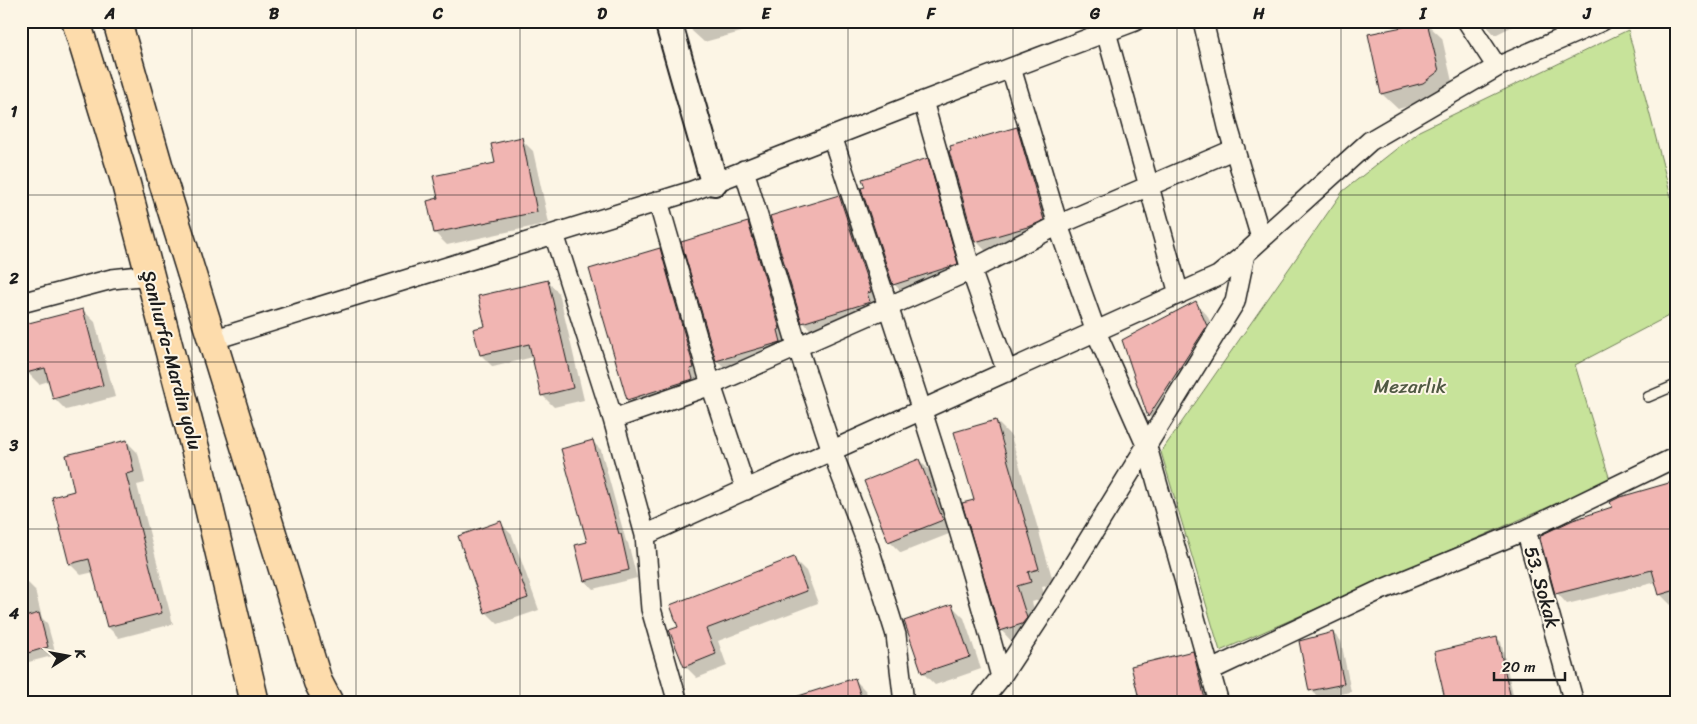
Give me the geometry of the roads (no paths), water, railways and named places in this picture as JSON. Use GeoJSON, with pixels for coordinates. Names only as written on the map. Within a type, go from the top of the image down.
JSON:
{"type":"FeatureCollection","features":[{"type":"Feature","properties":{"kind":"highway","name":"Şanlıurfa-Mardin yolu"},"geometry":{"type":"LineString","coordinates":[[76,21],[126,184],[196,452],[255,703]]}},
{"type":"Feature","properties":{"kind":"highway"},"geometry":{"type":"LineString","coordinates":[[117,21],[161,174],[318,682],[329,703]]}},
{"type":"Feature","properties":{"kind":"street"},"geometry":{"type":"LineString","coordinates":[[668,21],[714,182]]}},
{"type":"Feature","properties":{"kind":"street"},"geometry":{"type":"LineString","coordinates":[[212,340],[554,234],[714,182],[924,100],[1135,21]]}},
{"type":"Feature","properties":{"kind":"street"},"geometry":{"type":"LineString","coordinates":[[1203,21],[1228,127],[1261,238]]}},
{"type":"Feature","properties":{"kind":"street"},"geometry":{"type":"LineString","coordinates":[[1467,21],[1497,67]]}},
{"type":"Feature","properties":{"kind":"street"},"geometry":{"type":"LineString","coordinates":[[645,536],[1218,276],[1370,141],[1497,67],[1602,21]]}},
{"type":"Feature","properties":{"kind":"street"},"geometry":{"type":"LineString","coordinates":[[1106,32],[1179,294]]}},
{"type":"Feature","properties":{"kind":"street"},"geometry":{"type":"LineString","coordinates":[[1012,68],[1058,224],[1096,332],[1147,447],[1219,703]]}},
{"type":"Feature","properties":{"kind":"street"},"geometry":{"type":"LineString","coordinates":[[924,100],[970,270],[1007,372]]}},
{"type":"Feature","properties":{"kind":"street"},"geometry":{"type":"LineString","coordinates":[[832,136],[923,410],[1001,677]]}},
{"type":"Feature","properties":{"kind":"street"},"geometry":{"type":"LineString","coordinates":[[613,419],[711,385],[970,270],[1058,224],[1235,149]]}},
{"type":"Feature","properties":{"kind":"street"},"geometry":{"type":"LineString","coordinates":[[744,170],[832,451],[869,548],[896,636],[904,703]]}},
{"type":"Feature","properties":{"kind":"street"},"geometry":{"type":"LineString","coordinates":[[658,201],[711,385],[746,490]]}},
{"type":"Feature","properties":{"kind":"street"},"geometry":{"type":"LineString","coordinates":[[554,234],[613,419],[645,536],[651,610],[678,703]]}},
{"type":"Feature","properties":{"kind":"street"},"geometry":{"type":"LineString","coordinates":[[980,703],[1001,677],[1051,601],[1235,302],[1245,254]]}},
{"type":"Feature","properties":{"kind":"street"},"geometry":{"type":"LineString","coordinates":[[21,303],[112,278],[149,275]]}},
{"type":"Feature","properties":{"kind":"street"},"geometry":{"type":"LineString","coordinates":[[1210,670],[1376,592],[1526,530],[1676,457]]}},
{"type":"Feature","properties":{"kind":"street","name":"53. Sokak"},"geometry":{"type":"LineString","coordinates":[[1526,530],[1574,703]]}},
{"type":"Feature","properties":{"kind":"lane"},"geometry":{"type":"LineString","coordinates":[[1648,397],[1676,385]]}},
{"type":"Feature","properties":{"kind":"park label","name":"Mezarlık"},"geometry":{"type":"Point","coordinates":[1410,386]}}]}
